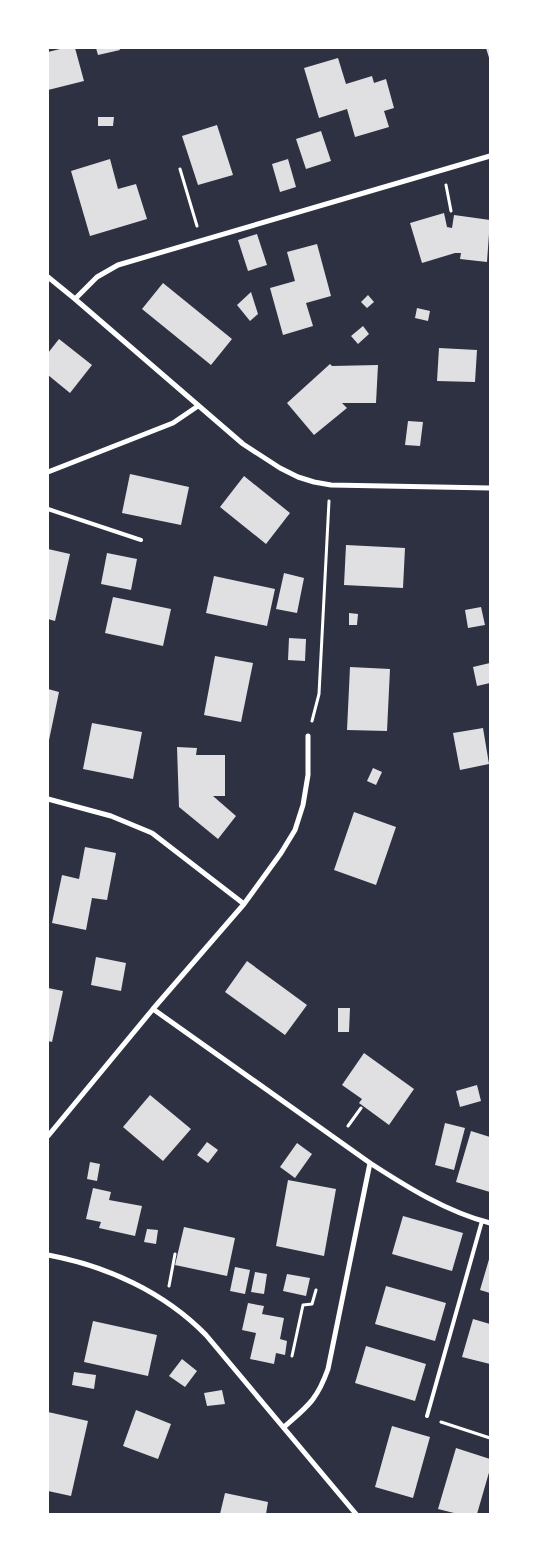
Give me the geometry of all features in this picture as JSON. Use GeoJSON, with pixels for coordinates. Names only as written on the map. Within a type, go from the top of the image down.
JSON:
{"type":"FeatureCollection","features":[{"type":"Feature","properties":{"kind":"street"},"geometry":{"type":"LineString","coordinates":[[75,299],[97,277],[118,265],[490,156]]}},
{"type":"Feature","properties":{"kind":"street"},"geometry":{"type":"LineString","coordinates":[[48,277],[243,444],[298,477],[331,485],[490,488]]}},
{"type":"Feature","properties":{"kind":"street"},"geometry":{"type":"LineString","coordinates":[[48,472],[173,423],[198,406]]}},
{"type":"Feature","properties":{"kind":"street"},"geometry":{"type":"LineString","coordinates":[[48,1136],[153,1009],[244,904],[281,853],[295,830],[303,805],[308,775],[308,736]]}},
{"type":"Feature","properties":{"kind":"street"},"geometry":{"type":"LineString","coordinates":[[48,799],[111,816],[152,833],[244,904]]}},
{"type":"Feature","properties":{"kind":"street"},"geometry":{"type":"LineString","coordinates":[[153,1009],[406,1187],[490,1223]]}},
{"type":"Feature","properties":{"kind":"street"},"geometry":{"type":"LineString","coordinates":[[284,1427],[309,1405],[321,1389],[328,1369],[370,1163]]}},
{"type":"Feature","properties":{"kind":"street"},"geometry":{"type":"LineString","coordinates":[[48,1255],[74,1261],[140,1286],[190,1320],[206,1335],[356,1514]]}},
{"type":"Feature","properties":{"kind":"lane"},"geometry":{"type":"LineString","coordinates":[[48,509],[141,540]]}},
{"type":"Feature","properties":{"kind":"lane"},"geometry":{"type":"LineString","coordinates":[[427,1416],[482,1221]]}},
{"type":"Feature","properties":{"kind":"path"},"geometry":{"type":"LineString","coordinates":[[180,169],[202,241]]}},
{"type":"Feature","properties":{"kind":"path"},"geometry":{"type":"LineString","coordinates":[[443,170],[451,211]]}},
{"type":"Feature","properties":{"kind":"path"},"geometry":{"type":"LineString","coordinates":[[308,736],[319,694],[324,621],[326,528],[331,485]]}},
{"type":"Feature","properties":{"kind":"path"},"geometry":{"type":"LineString","coordinates":[[338,1140],[360,1108]]}},
{"type":"Feature","properties":{"kind":"path"},"geometry":{"type":"LineString","coordinates":[[166,1302],[175,1254]]}},
{"type":"Feature","properties":{"kind":"path"},"geometry":{"type":"LineString","coordinates":[[292,1356],[303,1306],[312,1304],[316,1290]]}},
{"type":"Feature","properties":{"kind":"path"},"geometry":{"type":"LineString","coordinates":[[427,1416],[445,1424],[490,1438]]}},
{"type":"Feature","properties":{"kind":"building"},"geometry":{"type":"Polygon","coordinates":[[[64,48],[75,48],[84,81],[48,90],[48,52],[64,48]]]}},
{"type":"Feature","properties":{"kind":"building"},"geometry":{"type":"Polygon","coordinates":[[[96,48],[119,48],[120,50],[98,55],[96,48]]]}},
{"type":"Feature","properties":{"kind":"building"},"geometry":{"type":"Polygon","coordinates":[[[486,48],[490,48],[490,61],[486,48]]]}},
{"type":"Feature","properties":{"kind":"building"},"geometry":{"type":"Polygon","coordinates":[[[338,58],[346,84],[372,76],[374,83],[386,79],[394,108],[384,111],[389,127],[355,137],[347,109],[319,118],[304,68],[338,58]]]}},
{"type":"Feature","properties":{"kind":"building"},"geometry":{"type":"Polygon","coordinates":[[[98,117],[114,117],[113,126],[98,126],[98,117]]]}},
{"type":"Feature","properties":{"kind":"building"},"geometry":{"type":"Polygon","coordinates":[[[217,125],[233,175],[198,185],[182,136],[217,125]]]}},
{"type":"Feature","properties":{"kind":"building"},"geometry":{"type":"Polygon","coordinates":[[[321,131],[331,161],[306,169],[296,139],[321,131]]]}},
{"type":"Feature","properties":{"kind":"building"},"geometry":{"type":"Polygon","coordinates":[[[110,159],[118,189],[136,184],[147,219],[90,236],[71,171],[110,159]]]}},
{"type":"Feature","properties":{"kind":"building"},"geometry":{"type":"Polygon","coordinates":[[[288,159],[296,187],[280,192],[272,164],[288,159]]]}},
{"type":"Feature","properties":{"kind":"building"},"geometry":{"type":"Polygon","coordinates":[[[444,213],[447,227],[452,228],[454,215],[490,220],[487,262],[460,259],[461,253],[455,253],[422,263],[410,223],[444,213]]]}},
{"type":"Feature","properties":{"kind":"building"},"geometry":{"type":"Polygon","coordinates":[[[257,234],[267,265],[248,271],[238,240],[257,234]]]}},
{"type":"Feature","properties":{"kind":"building"},"geometry":{"type":"Polygon","coordinates":[[[317,244],[331,296],[306,303],[313,326],[283,335],[270,288],[295,281],[287,252],[317,244]]]}},
{"type":"Feature","properties":{"kind":"building"},"geometry":{"type":"Polygon","coordinates":[[[163,283],[232,339],[211,365],[142,309],[163,283]]]}},
{"type":"Feature","properties":{"kind":"building"},"geometry":{"type":"Polygon","coordinates":[[[251,292],[258,314],[250,321],[237,305],[251,292]]]}},
{"type":"Feature","properties":{"kind":"building"},"geometry":{"type":"Polygon","coordinates":[[[368,295],[374,302],[367,308],[361,302],[368,295]]]}},
{"type":"Feature","properties":{"kind":"building"},"geometry":{"type":"Polygon","coordinates":[[[417,308],[430,311],[428,321],[415,318],[417,308]]]}},
{"type":"Feature","properties":{"kind":"building"},"geometry":{"type":"Polygon","coordinates":[[[363,326],[369,334],[358,344],[351,336],[363,326]]]}},
{"type":"Feature","properties":{"kind":"building"},"geometry":{"type":"Polygon","coordinates":[[[59,339],[92,365],[70,393],[48,375],[48,353],[59,339]]]}},
{"type":"Feature","properties":{"kind":"building"},"geometry":{"type":"Polygon","coordinates":[[[439,348],[477,350],[475,382],[437,381],[439,348]]]}},
{"type":"Feature","properties":{"kind":"building"},"geometry":{"type":"Polygon","coordinates":[[[330,364],[332,366],[378,365],[376,403],[342,403],[347,408],[314,435],[287,403],[330,364]]]}},
{"type":"Feature","properties":{"kind":"building"},"geometry":{"type":"Polygon","coordinates":[[[408,421],[423,422],[420,446],[405,445],[408,421]]]}},
{"type":"Feature","properties":{"kind":"building"},"geometry":{"type":"Polygon","coordinates":[[[130,474],[189,487],[181,525],[122,513],[130,474]]]}},
{"type":"Feature","properties":{"kind":"building"},"geometry":{"type":"Polygon","coordinates":[[[244,476],[290,513],[266,544],[220,507],[244,476]]]}},
{"type":"Feature","properties":{"kind":"building"},"geometry":{"type":"Polygon","coordinates":[[[346,545],[405,548],[403,588],[344,585],[346,545]]]}},
{"type":"Feature","properties":{"kind":"building"},"geometry":{"type":"Polygon","coordinates":[[[48,549],[70,554],[55,621],[48,619],[48,549]]]}},
{"type":"Feature","properties":{"kind":"building"},"geometry":{"type":"Polygon","coordinates":[[[107,553],[137,559],[131,590],[101,584],[107,553]]]}},
{"type":"Feature","properties":{"kind":"building"},"geometry":{"type":"Polygon","coordinates":[[[284,573],[304,578],[297,613],[276,609],[284,573]]]}},
{"type":"Feature","properties":{"kind":"building"},"geometry":{"type":"Polygon","coordinates":[[[214,576],[275,589],[267,626],[206,613],[214,576]]]}},
{"type":"Feature","properties":{"kind":"building"},"geometry":{"type":"Polygon","coordinates":[[[113,597],[171,609],[163,646],[105,633],[113,597]]]}},
{"type":"Feature","properties":{"kind":"building"},"geometry":{"type":"Polygon","coordinates":[[[481,607],[485,625],[468,628],[465,610],[481,607]]]}},
{"type":"Feature","properties":{"kind":"building"},"geometry":{"type":"Polygon","coordinates":[[[349,613],[358,614],[357,625],[349,625],[349,613]]]}},
{"type":"Feature","properties":{"kind":"building"},"geometry":{"type":"Polygon","coordinates":[[[289,638],[306,639],[305,661],[288,660],[289,638]]]}},
{"type":"Feature","properties":{"kind":"building"},"geometry":{"type":"Polygon","coordinates":[[[215,656],[253,663],[241,722],[204,715],[215,656]]]}},
{"type":"Feature","properties":{"kind":"building"},"geometry":{"type":"Polygon","coordinates":[[[490,663],[490,683],[477,686],[473,667],[490,663]]]}},
{"type":"Feature","properties":{"kind":"building"},"geometry":{"type":"Polygon","coordinates":[[[350,667],[390,669],[387,731],[347,730],[350,667]]]}},
{"type":"Feature","properties":{"kind":"building"},"geometry":{"type":"Polygon","coordinates":[[[48,689],[59,692],[48,745],[48,689]]]}},
{"type":"Feature","properties":{"kind":"building"},"geometry":{"type":"Polygon","coordinates":[[[92,723],[142,732],[133,779],[83,769],[92,723]]]}},
{"type":"Feature","properties":{"kind":"building"},"geometry":{"type":"Polygon","coordinates":[[[483,728],[489,764],[460,770],[453,733],[483,728]]]}},
{"type":"Feature","properties":{"kind":"building"},"geometry":{"type":"Polygon","coordinates":[[[177,747],[197,748],[196,755],[225,755],[225,796],[213,796],[236,816],[218,839],[179,807],[177,747]]]}},
{"type":"Feature","properties":{"kind":"building"},"geometry":{"type":"Polygon","coordinates":[[[373,768],[382,772],[376,785],[367,781],[373,768]]]}},
{"type":"Feature","properties":{"kind":"building"},"geometry":{"type":"Polygon","coordinates":[[[354,812],[396,827],[376,885],[334,870],[354,812]]]}},
{"type":"Feature","properties":{"kind":"building"},"geometry":{"type":"Polygon","coordinates":[[[85,847],[116,853],[107,900],[92,898],[86,930],[52,923],[62,875],[79,879],[85,847]]]}},
{"type":"Feature","properties":{"kind":"building"},"geometry":{"type":"Polygon","coordinates":[[[96,957],[126,963],[121,991],[91,985],[96,957]]]}},
{"type":"Feature","properties":{"kind":"building"},"geometry":{"type":"Polygon","coordinates":[[[247,961],[307,1005],[285,1035],[225,992],[247,961]]]}},
{"type":"Feature","properties":{"kind":"building"},"geometry":{"type":"Polygon","coordinates":[[[48,988],[63,991],[52,1042],[48,1041],[48,988]]]}},
{"type":"Feature","properties":{"kind":"building"},"geometry":{"type":"Polygon","coordinates":[[[338,1008],[350,1008],[349,1032],[338,1032],[338,1008]]]}},
{"type":"Feature","properties":{"kind":"building"},"geometry":{"type":"Polygon","coordinates":[[[364,1053],[414,1089],[389,1125],[359,1103],[362,1099],[342,1085],[364,1053]]]}},
{"type":"Feature","properties":{"kind":"building"},"geometry":{"type":"Polygon","coordinates":[[[477,1085],[481,1101],[460,1107],[456,1091],[477,1085]]]}},
{"type":"Feature","properties":{"kind":"building"},"geometry":{"type":"Polygon","coordinates":[[[150,1095],[191,1129],[163,1161],[123,1127],[150,1095]]]}},
{"type":"Feature","properties":{"kind":"building"},"geometry":{"type":"Polygon","coordinates":[[[445,1123],[465,1128],[454,1170],[435,1165],[445,1123]]]}},
{"type":"Feature","properties":{"kind":"building"},"geometry":{"type":"Polygon","coordinates":[[[471,1131],[490,1137],[490,1192],[456,1182],[471,1131]]]}},
{"type":"Feature","properties":{"kind":"building"},"geometry":{"type":"Polygon","coordinates":[[[207,1142],[218,1150],[208,1163],[197,1155],[207,1142]]]}},
{"type":"Feature","properties":{"kind":"building"},"geometry":{"type":"Polygon","coordinates":[[[297,1143],[312,1154],[295,1178],[280,1167],[297,1143]]]}},
{"type":"Feature","properties":{"kind":"building"},"geometry":{"type":"Polygon","coordinates":[[[90,1162],[100,1164],[97,1181],[87,1179],[90,1162]]]}},
{"type":"Feature","properties":{"kind":"building"},"geometry":{"type":"Polygon","coordinates":[[[288,1180],[336,1189],[324,1256],[276,1246],[288,1180]]]}},
{"type":"Feature","properties":{"kind":"building"},"geometry":{"type":"Polygon","coordinates":[[[93,1188],[111,1192],[109,1200],[142,1206],[135,1236],[99,1228],[101,1222],[86,1219],[93,1188]]]}},
{"type":"Feature","properties":{"kind":"building"},"geometry":{"type":"Polygon","coordinates":[[[403,1216],[463,1233],[452,1271],[392,1254],[403,1216]]]}},
{"type":"Feature","properties":{"kind":"building"},"geometry":{"type":"Polygon","coordinates":[[[184,1227],[235,1238],[227,1276],[175,1265],[184,1227]]]}},
{"type":"Feature","properties":{"kind":"building"},"geometry":{"type":"Polygon","coordinates":[[[147,1229],[158,1230],[156,1244],[144,1242],[147,1229]]]}},
{"type":"Feature","properties":{"kind":"building"},"geometry":{"type":"Polygon","coordinates":[[[490,1256],[490,1293],[480,1290],[490,1256]]]}},
{"type":"Feature","properties":{"kind":"building"},"geometry":{"type":"Polygon","coordinates":[[[235,1267],[250,1270],[245,1294],[230,1291],[235,1267]]]}},
{"type":"Feature","properties":{"kind":"building"},"geometry":{"type":"Polygon","coordinates":[[[255,1272],[267,1274],[264,1294],[251,1292],[255,1272]]]}},
{"type":"Feature","properties":{"kind":"building"},"geometry":{"type":"Polygon","coordinates":[[[287,1274],[310,1278],[306,1296],[283,1291],[287,1274]]]}},
{"type":"Feature","properties":{"kind":"building"},"geometry":{"type":"Polygon","coordinates":[[[386,1286],[446,1303],[435,1341],[375,1324],[386,1286]]]}},
{"type":"Feature","properties":{"kind":"building"},"geometry":{"type":"Polygon","coordinates":[[[248,1303],[264,1306],[262,1314],[284,1318],[280,1339],[287,1341],[285,1355],[276,1353],[274,1364],[250,1359],[256,1333],[242,1330],[248,1303]]]}},
{"type":"Feature","properties":{"kind":"building"},"geometry":{"type":"Polygon","coordinates":[[[473,1319],[490,1324],[490,1364],[462,1357],[473,1319]]]}},
{"type":"Feature","properties":{"kind":"building"},"geometry":{"type":"Polygon","coordinates":[[[93,1321],[157,1335],[148,1376],[84,1362],[93,1321]]]}},
{"type":"Feature","properties":{"kind":"building"},"geometry":{"type":"Polygon","coordinates":[[[366,1346],[426,1364],[415,1401],[355,1383],[366,1346]]]}},
{"type":"Feature","properties":{"kind":"building"},"geometry":{"type":"Polygon","coordinates":[[[182,1359],[197,1371],[185,1387],[169,1376],[182,1359]]]}},
{"type":"Feature","properties":{"kind":"building"},"geometry":{"type":"Polygon","coordinates":[[[74,1372],[96,1375],[94,1389],[72,1385],[74,1372]]]}},
{"type":"Feature","properties":{"kind":"building"},"geometry":{"type":"Polygon","coordinates":[[[222,1390],[225,1404],[207,1406],[204,1393],[222,1390]]]}},
{"type":"Feature","properties":{"kind":"building"},"geometry":{"type":"Polygon","coordinates":[[[136,1410],[171,1424],[158,1459],[123,1446],[136,1410]]]}},
{"type":"Feature","properties":{"kind":"building"},"geometry":{"type":"Polygon","coordinates":[[[48,1412],[88,1421],[71,1496],[48,1491],[48,1412]]]}},
{"type":"Feature","properties":{"kind":"building"},"geometry":{"type":"Polygon","coordinates":[[[392,1426],[430,1437],[413,1498],[375,1487],[392,1426]]]}},
{"type":"Feature","properties":{"kind":"building"},"geometry":{"type":"Polygon","coordinates":[[[456,1448],[490,1459],[490,1469],[477,1514],[458,1514],[438,1509],[456,1448]]]}},
{"type":"Feature","properties":{"kind":"building"},"geometry":{"type":"Polygon","coordinates":[[[225,1493],[268,1502],[266,1514],[220,1514],[225,1493]]]}}]}
